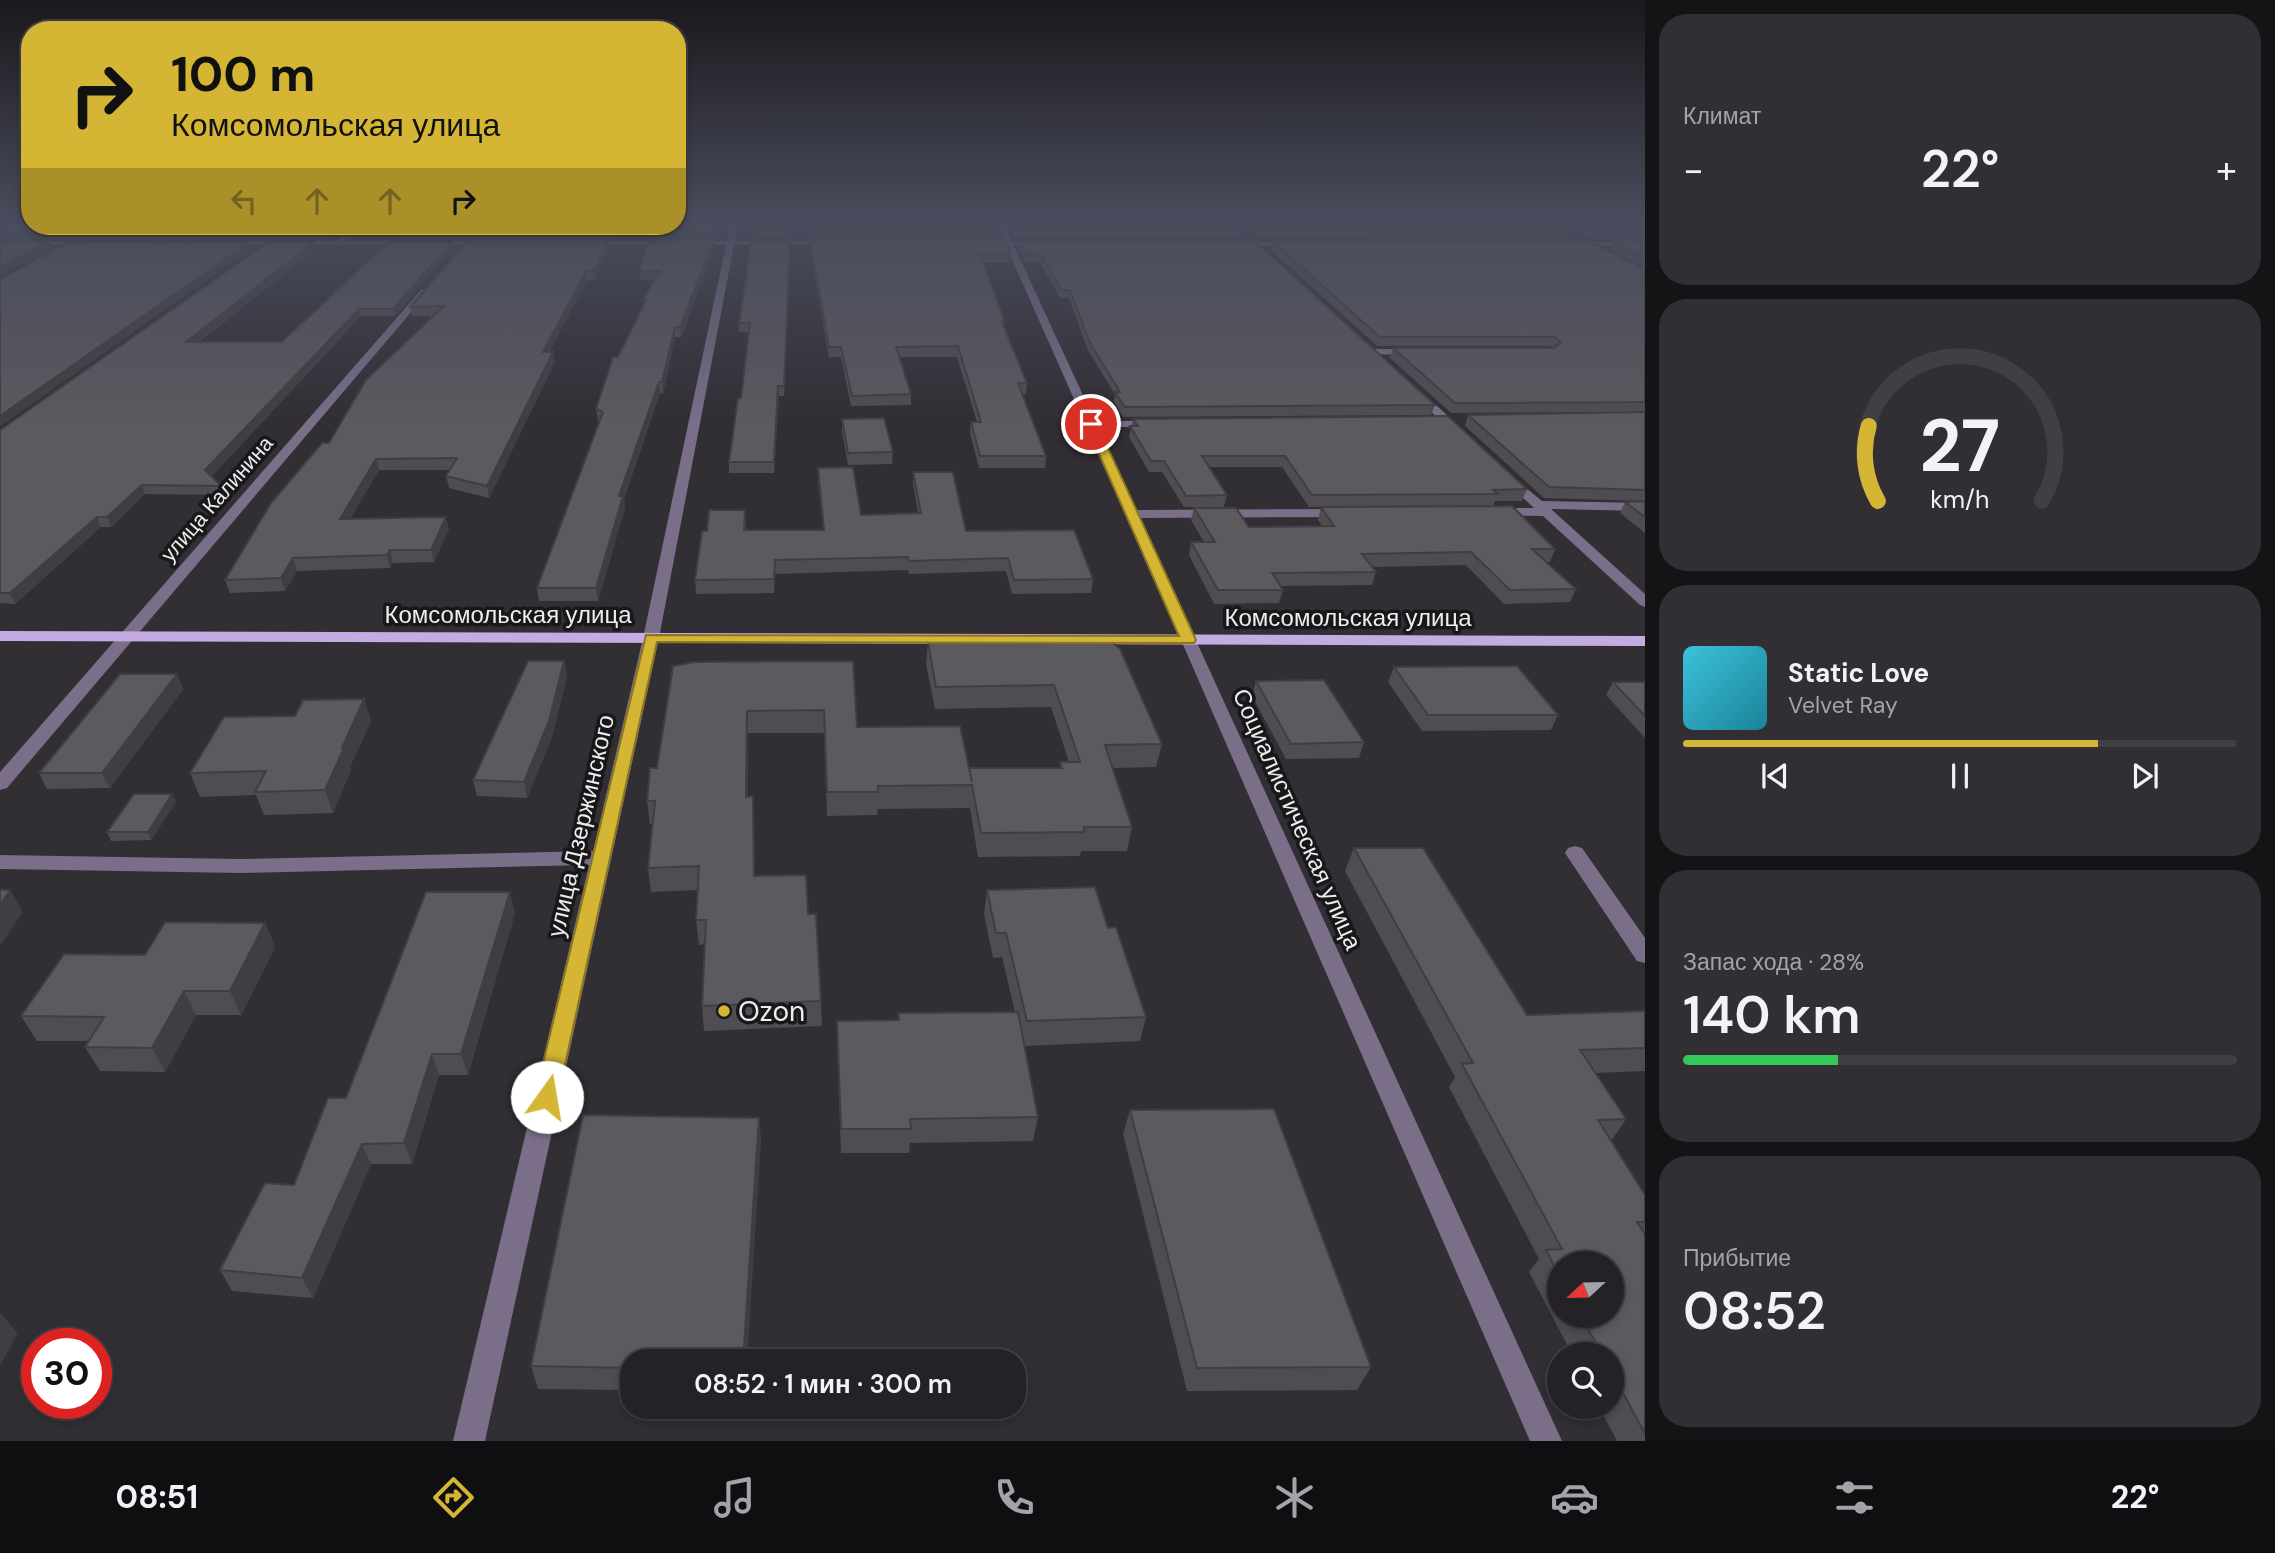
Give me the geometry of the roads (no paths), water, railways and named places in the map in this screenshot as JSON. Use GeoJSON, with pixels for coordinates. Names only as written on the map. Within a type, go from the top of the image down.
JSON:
{"type":"FeatureCollection","features":[{"type":"Feature","properties":{"kind":"main road","name":"Комсомольская улица"},"geometry":{"type":"LineString","coordinates":[[0,636],[1645,641]]}},
{"type":"Feature","properties":{"kind":"street","name":"улица Калинина"},"geometry":{"type":"LineString","coordinates":[[0,784],[125,636],[429,287]]}},
{"type":"Feature","properties":{"kind":"street","name":"улица Дзержинского"},"geometry":{"type":"LineString","coordinates":[[469,1441],[651,638],[721,287]]}},
{"type":"Feature","properties":{"kind":"street","name":"Социалистическая улица"},"geometry":{"type":"LineString","coordinates":[[1029,287],[1546,1441]]}},
{"type":"Feature","properties":{"kind":"street"},"geometry":{"type":"LineString","coordinates":[[1362,343],[1390,369]]}},
{"type":"Feature","properties":{"kind":"street"},"geometry":{"type":"LineString","coordinates":[[1371,352],[1426,352]]}},
{"type":"Feature","properties":{"kind":"street"},"geometry":{"type":"LineString","coordinates":[[1409,386],[1468,440]]}},
{"type":"Feature","properties":{"kind":"street"},"geometry":{"type":"LineString","coordinates":[[1091,424],[1172,424]]}},
{"type":"Feature","properties":{"kind":"street"},"geometry":{"type":"LineString","coordinates":[[1498,468],[1645,602]]}},
{"type":"Feature","properties":{"kind":"street"},"geometry":{"type":"LineString","coordinates":[[1477,512],[1645,507]]}},
{"type":"Feature","properties":{"kind":"street"},"geometry":{"type":"LineString","coordinates":[[1132,514],[1353,513]]}},
{"type":"Feature","properties":{"kind":"street"},"geometry":{"type":"LineString","coordinates":[[1574,853],[1645,955]]}},
{"type":"Feature","properties":{"kind":"street"},"geometry":{"type":"LineString","coordinates":[[0,862],[240,866],[601,859]]}},
{"type":"Feature","properties":{"kind":"place","name":"Ozon"},"geometry":{"type":"Point","coordinates":[724,1011]}}]}
